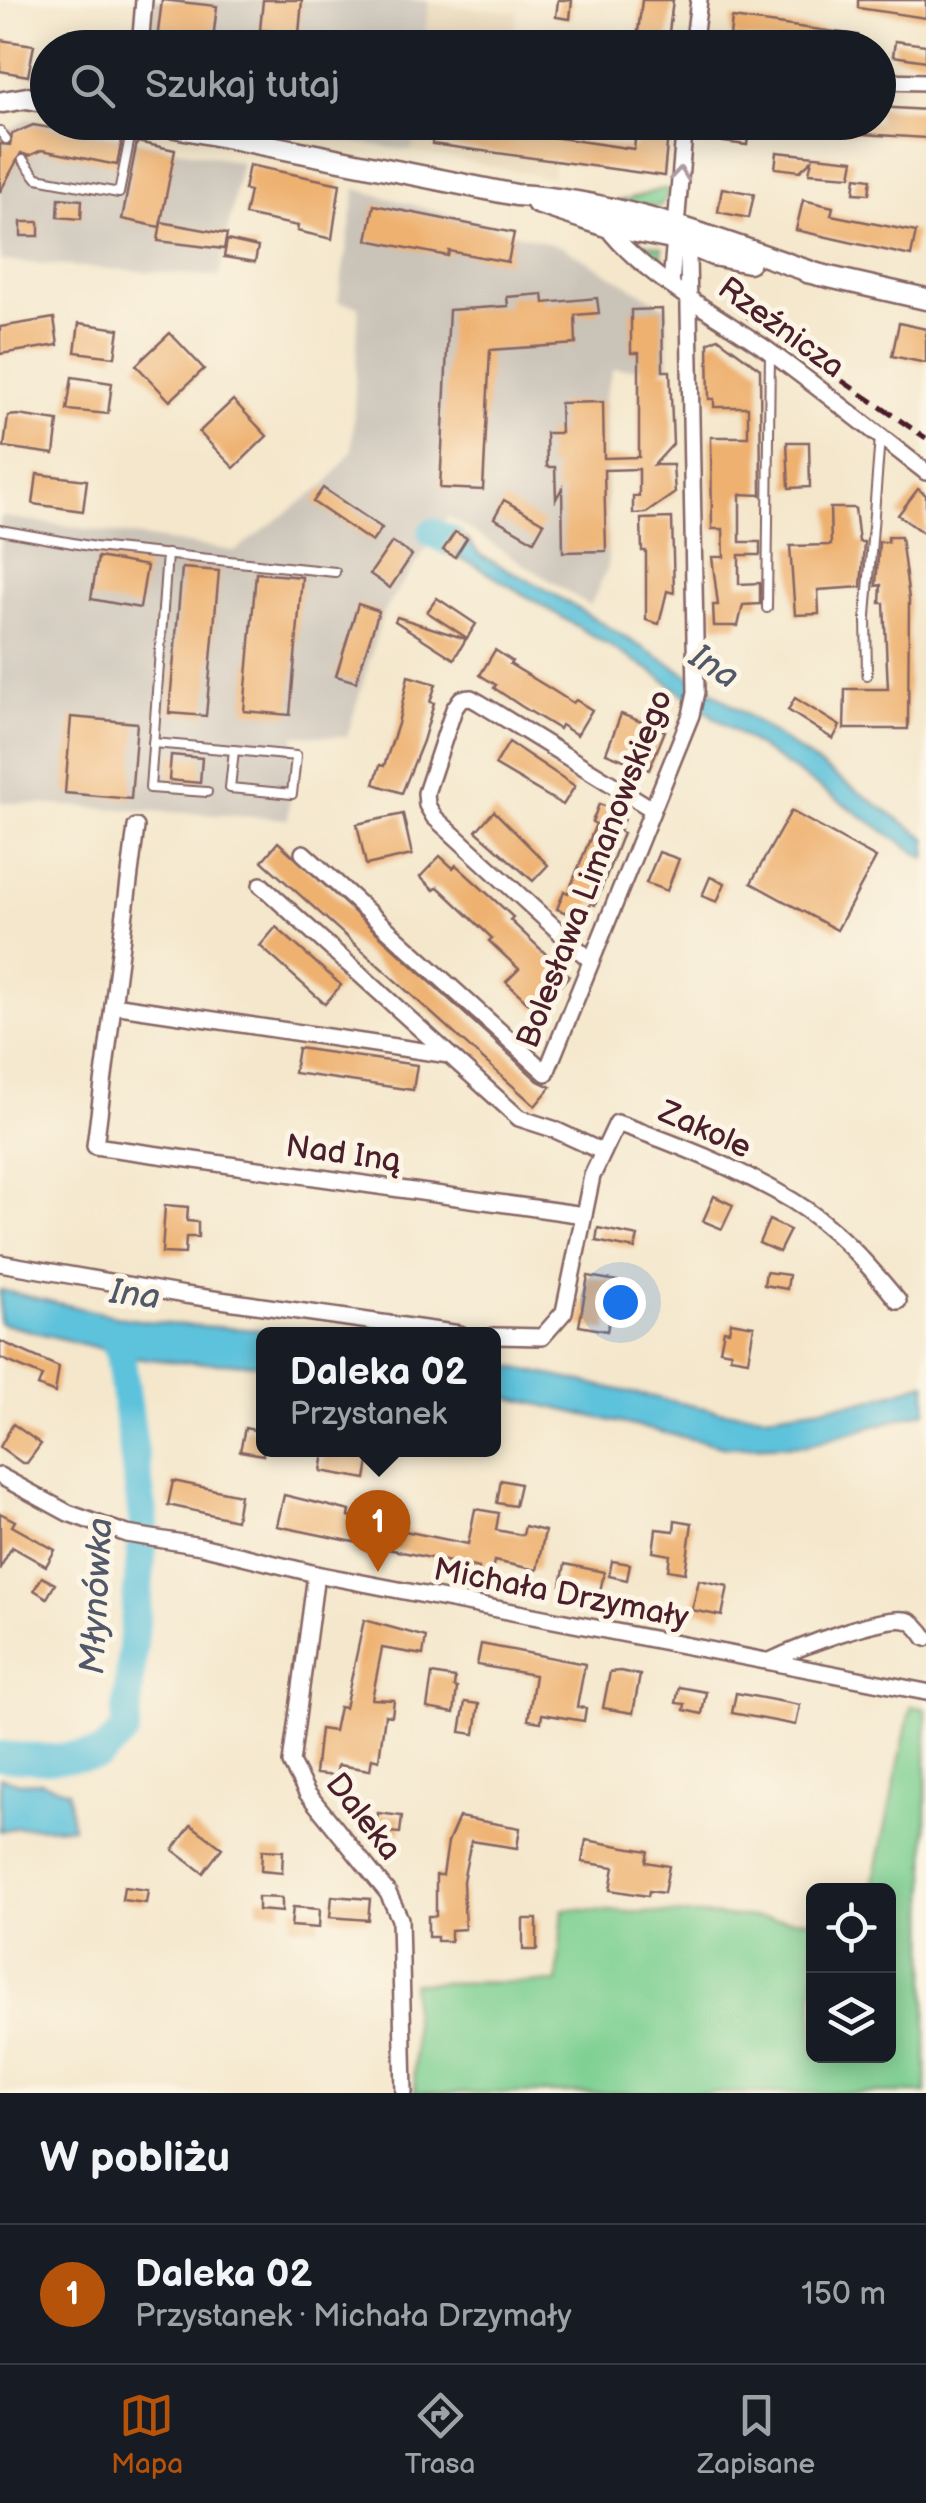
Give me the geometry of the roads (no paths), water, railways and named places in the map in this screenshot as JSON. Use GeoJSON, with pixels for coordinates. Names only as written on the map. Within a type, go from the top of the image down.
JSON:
{"type":"FeatureCollection","features":[{"type":"Feature","properties":{"kind":"street"},"geometry":{"type":"LineString","coordinates":[[142,30],[144,0]]}},
{"type":"Feature","properties":{"kind":"street"},"geometry":{"type":"LineString","coordinates":[[695,30],[699,0]]}},
{"type":"Feature","properties":{"kind":"street"},"geometry":{"type":"LineString","coordinates":[[896,81],[926,82]]}},
{"type":"Feature","properties":{"kind":"street"},"geometry":{"type":"LineString","coordinates":[[2,118],[30,99]]}},
{"type":"Feature","properties":{"kind":"street"},"geometry":{"type":"LineString","coordinates":[[240,140],[516,195],[562,198],[677,233],[714,255],[926,298]]}},
{"type":"Feature","properties":{"kind":"street","name":"Bolesława Limanowskiego"},"geometry":{"type":"LineString","coordinates":[[672,284],[684,140]]}},
{"type":"Feature","properties":{"kind":"street"},"geometry":{"type":"LineString","coordinates":[[516,195],[606,226],[677,233]]}},
{"type":"Feature","properties":{"kind":"street","name":"Rzeźnicza"},"geometry":{"type":"LineString","coordinates":[[606,226],[622,247],[770,352],[926,472]]}},
{"type":"Feature","properties":{"kind":"street","name":"Bolesława Limanowskiego"},"geometry":{"type":"LineString","coordinates":[[302,853],[546,1073],[696,692],[688,255],[677,233]]}},
{"type":"Feature","properties":{"kind":"street"},"geometry":{"type":"LineString","coordinates":[[590,960],[434,817],[426,793],[454,709],[461,699],[480,703],[652,809]]}},
{"type":"Feature","properties":{"kind":"street"},"geometry":{"type":"LineString","coordinates":[[136,826],[113,1005],[449,1055]]}},
{"type":"Feature","properties":{"kind":"street"},"geometry":{"type":"LineString","coordinates":[[261,886],[519,1118],[553,1128],[603,1152],[592,1176],[564,1312],[542,1338],[501,1336]]}},
{"type":"Feature","properties":{"kind":"street","name":"Nad Iną"},"geometry":{"type":"LineString","coordinates":[[113,1005],[95,1146],[584,1215]]}},
{"type":"Feature","properties":{"kind":"street","name":"Zakole"},"geometry":{"type":"LineString","coordinates":[[603,1152],[618,1122],[687,1148],[795,1202],[862,1256],[898,1301]]}},
{"type":"Feature","properties":{"kind":"street"},"geometry":{"type":"LineString","coordinates":[[0,1263],[185,1295],[411,1327]]}},
{"type":"Feature","properties":{"kind":"street","name":"Michała Drzymały"},"geometry":{"type":"LineString","coordinates":[[0,1476],[68,1513],[127,1534],[768,1662],[925,1688]]}},
{"type":"Feature","properties":{"kind":"street","name":"Daleka"},"geometry":{"type":"LineString","coordinates":[[316,1574],[291,1764],[307,1793],[388,1893],[400,1919],[404,2093]]}},
{"type":"Feature","properties":{"kind":"street"},"geometry":{"type":"LineString","coordinates":[[768,1662],[847,1632],[898,1620],[910,1621],[926,1638]]}},
{"type":"Feature","properties":{"kind":"lane"},"geometry":{"type":"LineString","coordinates":[[22,160],[37,178],[119,193],[129,140]]}},
{"type":"Feature","properties":{"kind":"lane"},"geometry":{"type":"LineString","coordinates":[[767,608],[770,352]]}},
{"type":"Feature","properties":{"kind":"lane"},"geometry":{"type":"LineString","coordinates":[[867,675],[866,616],[880,436]]}},
{"type":"Feature","properties":{"kind":"lane"},"geometry":{"type":"LineString","coordinates":[[0,530],[95,546],[335,572]]}},
{"type":"Feature","properties":{"kind":"lane"},"geometry":{"type":"LineString","coordinates":[[167,554],[150,788],[207,792]]}},
{"type":"Feature","properties":{"kind":"lane"},"geometry":{"type":"LineString","coordinates":[[153,743],[234,750],[296,756],[292,794],[230,788],[234,750]]}},
{"type":"Feature","properties":{"kind":"water"},"geometry":{"type":"Polygon","coordinates":[[[467,539],[480,555],[545,589],[688,675],[926,838],[926,859],[655,673],[456,557],[467,539]]]}},
{"type":"Feature","properties":{"kind":"water"},"geometry":{"type":"Polygon","coordinates":[[[0,1290],[124,1318],[256,1330],[256,1364],[134,1357],[0,1323],[0,1290]]]}},
{"type":"Feature","properties":{"kind":"water"},"geometry":{"type":"Polygon","coordinates":[[[501,1365],[718,1411],[767,1415],[866,1401],[926,1383],[926,1411],[808,1445],[727,1447],[501,1396],[501,1365]]]}},
{"type":"Feature","properties":{"kind":"water"},"geometry":{"type":"Polygon","coordinates":[[[0,1777],[20,1783],[41,1782],[68,1791],[72,1827],[0,1831],[0,1777]]]}},
{"type":"Feature","properties":{"kind":"waterway","name":"Ina"},"geometry":{"type":"LineString","coordinates":[[433,533],[450,541]]}},
{"type":"Feature","properties":{"kind":"waterway","name":"Młynówka"},"geometry":{"type":"LineString","coordinates":[[0,1756],[46,1759],[100,1755],[125,1731],[144,1525],[120,1354],[112,1333]]}},
{"type":"Feature","properties":{"kind":"railway"},"geometry":{"type":"LineString","coordinates":[[747,316],[926,438]]}},
{"type":"Feature","properties":{"kind":"place","name":"Daleka 02"},"geometry":{"type":"Point","coordinates":[378,1572]}}]}
